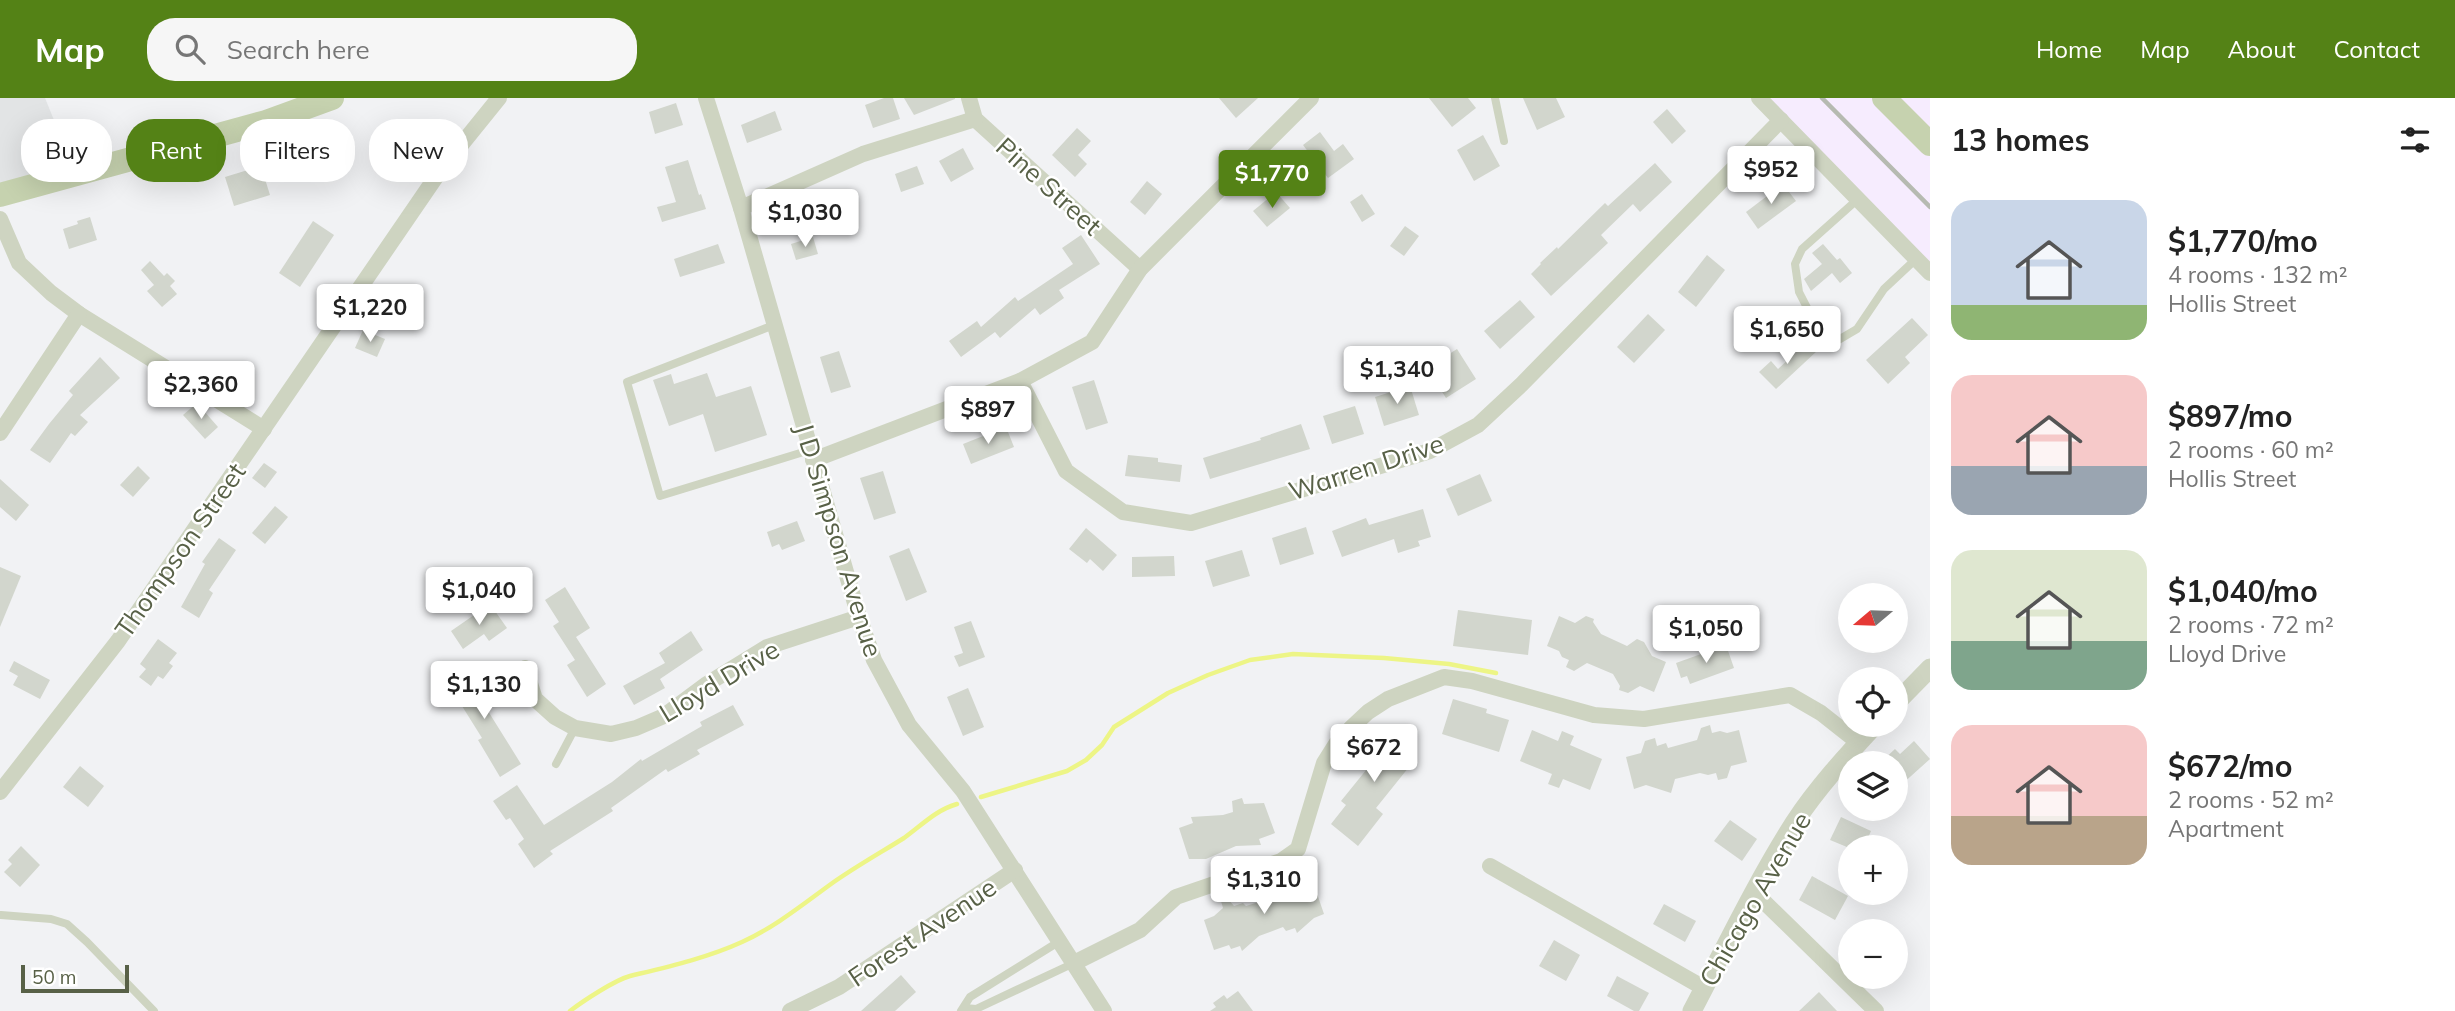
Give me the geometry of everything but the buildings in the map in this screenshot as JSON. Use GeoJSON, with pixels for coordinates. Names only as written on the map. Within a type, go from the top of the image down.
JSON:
{"type":"FeatureCollection","features":[{"type":"Feature","properties":{"kind":"main road"},"geometry":{"type":"LineString","coordinates":[[0,195],[266,122],[332,98]]}},
{"type":"Feature","properties":{"kind":"main road"},"geometry":{"type":"LineString","coordinates":[[1884,98],[1930,144]]}},
{"type":"Feature","properties":{"kind":"street","name":"Thompson Street"},"geometry":{"type":"LineString","coordinates":[[0,792],[118,640],[440,171],[499,98]]}},
{"type":"Feature","properties":{"kind":"street","name":"J D Simpson Avenue"},"geometry":{"type":"LineString","coordinates":[[706,98],[874,660],[909,725],[963,791],[1104,1011]]}},
{"type":"Feature","properties":{"kind":"street","name":"Pine Street"},"geometry":{"type":"LineString","coordinates":[[969,98],[975,119],[1140,269]]}},
{"type":"Feature","properties":{"kind":"street"},"geometry":{"type":"LineString","coordinates":[[812,455],[1020,381],[1093,342],[1140,269],[1311,98]]}},
{"type":"Feature","properties":{"kind":"street"},"geometry":{"type":"LineString","coordinates":[[1759,98],[1930,273]]}},
{"type":"Feature","properties":{"kind":"street"},"geometry":{"type":"LineString","coordinates":[[741,208],[863,154],[975,119]]}},
{"type":"Feature","properties":{"kind":"street","name":"Warren Drive"},"geometry":{"type":"LineString","coordinates":[[1020,381],[1066,471],[1123,512],[1191,523],[1430,451],[1478,425],[1522,384],[1781,120]]}},
{"type":"Feature","properties":{"kind":"street"},"geometry":{"type":"LineString","coordinates":[[0,219],[19,263],[51,293],[79,314],[264,429]]}},
{"type":"Feature","properties":{"kind":"street"},"geometry":{"type":"LineString","coordinates":[[0,433],[79,314]]}},
{"type":"Feature","properties":{"kind":"street","name":"Lloyd Drive"},"geometry":{"type":"LineString","coordinates":[[525,668],[536,699],[555,717],[575,728],[611,734],[636,728],[664,716],[707,684],[768,647],[859,617]]}},
{"type":"Feature","properties":{"kind":"street"},"geometry":{"type":"LineString","coordinates":[[1908,691],[1930,668]]}},
{"type":"Feature","properties":{"kind":"street"},"geometry":{"type":"LineString","coordinates":[[1074,963],[1140,930],[1176,897],[1281,861],[1298,849],[1324,763],[1336,744],[1368,712],[1388,699],[1444,677],[1472,681],[1594,715],[1619,718],[1656,717],[1790,695],[1801,699],[1858,743]]}},
{"type":"Feature","properties":{"kind":"street","name":"Chicago Avenue"},"geometry":{"type":"LineString","coordinates":[[1692,1011],[1754,892],[1795,822],[1863,737]]}},
{"type":"Feature","properties":{"kind":"street"},"geometry":{"type":"LineString","coordinates":[[1490,866],[1704,988]]}},
{"type":"Feature","properties":{"kind":"street","name":"Forest Avenue"},"geometry":{"type":"LineString","coordinates":[[790,1011],[839,987],[1015,870]]}},
{"type":"Feature","properties":{"kind":"street"},"geometry":{"type":"LineString","coordinates":[[1754,892],[1876,1011]]}},
{"type":"Feature","properties":{"kind":"lane"},"geometry":{"type":"LineString","coordinates":[[1495,98],[1504,141]]}},
{"type":"Feature","properties":{"kind":"lane"},"geometry":{"type":"LineString","coordinates":[[1858,199],[1802,249],[1795,264],[1800,292],[1820,333],[1840,339],[1857,329],[1884,289],[1916,259]]}},
{"type":"Feature","properties":{"kind":"lane"},"geometry":{"type":"LineString","coordinates":[[774,325],[627,382],[660,496],[812,455]]}},
{"type":"Feature","properties":{"kind":"lane"},"geometry":{"type":"LineString","coordinates":[[556,765],[575,728]]}},
{"type":"Feature","properties":{"kind":"lane"},"geometry":{"type":"LineString","coordinates":[[1,912],[67,924],[155,1011]]}},
{"type":"Feature","properties":{"kind":"lane"},"geometry":{"type":"LineString","coordinates":[[963,1009],[970,997],[1060,941]]}},
{"type":"Feature","properties":{"kind":"lane"},"geometry":{"type":"LineString","coordinates":[[963,1009],[976,1009],[1074,963]]}},
{"type":"Feature","properties":{"kind":"shaded area"},"geometry":{"type":"Polygon","coordinates":[[[0,98],[45,98],[54,119],[21,119],[21,182],[42,182],[0,192],[0,98]]]}},
{"type":"Feature","properties":{"kind":"shaded area"},"geometry":{"type":"Polygon","coordinates":[[[1759,98],[1930,98],[1930,273],[1759,98]]]}},
{"type":"Feature","properties":{"kind":"waterway"},"geometry":{"type":"LineString","coordinates":[[981,797],[1067,771],[1086,760],[1102,745],[1114,727],[1168,693],[1250,660],[1293,654],[1384,658],[1449,664],[1496,673]]}},
{"type":"Feature","properties":{"kind":"waterway"},"geometry":{"type":"LineString","coordinates":[[570,1011],[624,978],[729,948],[766,930],[936,814],[957,804]]}},
{"type":"Feature","properties":{"kind":"railway"},"geometry":{"type":"LineString","coordinates":[[1822,98],[1930,207]]}}]}
